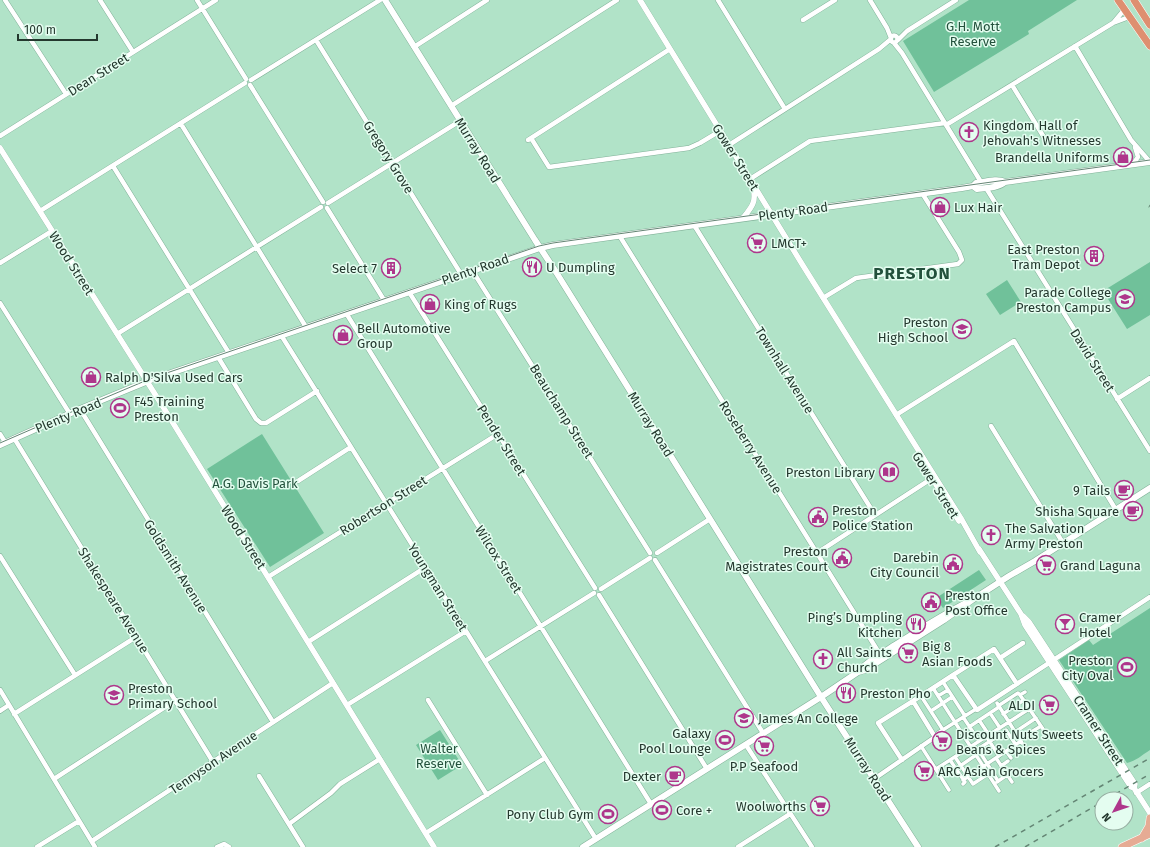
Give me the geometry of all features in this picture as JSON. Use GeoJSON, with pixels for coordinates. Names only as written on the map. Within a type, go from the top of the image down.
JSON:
{"type":"FeatureCollection","features":[{"type":"Feature","properties":{"kind":"highway"},"geometry":{"type":"LineString","coordinates":[[1118,0],[1150,46]]}},
{"type":"Feature","properties":{"kind":"highway"},"geometry":{"type":"LineString","coordinates":[[1134,0],[1150,25]]}},
{"type":"Feature","properties":{"kind":"main road","name":"Murray Road"},"geometry":{"type":"LineString","coordinates":[[384,0],[556,272],[821,697],[918,847]]}},
{"type":"Feature","properties":{"kind":"main road","name":"Plenty Road"},"geometry":{"type":"LineString","coordinates":[[2,443],[147,382],[306,326],[540,248],[619,235],[973,186],[977,189],[983,185],[1002,185],[1005,182],[1150,162]]}},
{"type":"Feature","properties":{"kind":"main road"},"geometry":{"type":"LineString","coordinates":[[583,847],[821,697],[863,667],[881,657],[953,609],[972,600],[1021,568],[1035,561],[1150,483]]}},
{"type":"Feature","properties":{"kind":"main road"},"geometry":{"type":"LineString","coordinates":[[1115,508],[1150,488]]}},
{"type":"Feature","properties":{"kind":"main road"},"geometry":{"type":"LineString","coordinates":[[1142,838],[1150,818]]}},
{"type":"Feature","properties":{"kind":"main road"},"geometry":{"type":"LineString","coordinates":[[1122,847],[1150,834]]}},
{"type":"Feature","properties":{"kind":"street"},"geometry":{"type":"LineString","coordinates":[[5,0],[66,94]]}},
{"type":"Feature","properties":{"kind":"street"},"geometry":{"type":"LineString","coordinates":[[100,0],[133,52]]}},
{"type":"Feature","properties":{"kind":"street"},"geometry":{"type":"LineString","coordinates":[[197,0],[384,300]]}},
{"type":"Feature","properties":{"kind":"street","name":"Dean Street"},"geometry":{"type":"LineString","coordinates":[[0,136],[216,0]]}},
{"type":"Feature","properties":{"kind":"street"},"geometry":{"type":"LineString","coordinates":[[40,211],[380,0]]}},
{"type":"Feature","properties":{"kind":"street"},"geometry":{"type":"LineString","coordinates":[[414,47],[487,0]]}},
{"type":"Feature","properties":{"kind":"street"},"geometry":{"type":"LineString","coordinates":[[451,106],[617,0]]}},
{"type":"Feature","properties":{"kind":"street","name":"Gower Street"},"geometry":{"type":"LineString","coordinates":[[640,0],[896,416],[899,424],[934,477],[967,534],[1000,582]]}},
{"type":"Feature","properties":{"kind":"street"},"geometry":{"type":"LineString","coordinates":[[718,0],[785,109]]}},
{"type":"Feature","properties":{"kind":"street"},"geometry":{"type":"LineString","coordinates":[[803,20],[835,0]]}},
{"type":"Feature","properties":{"kind":"street","name":"David Street"},"geometry":{"type":"LineString","coordinates":[[870,0],[983,185],[1150,451]]}},
{"type":"Feature","properties":{"kind":"street"},"geometry":{"type":"LineString","coordinates":[[729,146],[956,0]]}},
{"type":"Feature","properties":{"kind":"street"},"geometry":{"type":"LineString","coordinates":[[1113,23],[1124,10]]}},
{"type":"Feature","properties":{"kind":"street"},"geometry":{"type":"LineString","coordinates":[[743,218],[754,202],[754,193],[751,181],[810,141],[946,124],[1113,23],[1129,16]]}},
{"type":"Feature","properties":{"kind":"street","name":"Gregory Grove"},"geometry":{"type":"LineString","coordinates":[[316,40],[462,274]]}},
{"type":"Feature","properties":{"kind":"street"},"geometry":{"type":"LineString","coordinates":[[1075,46],[1132,140],[1150,162]]}},
{"type":"Feature","properties":{"kind":"street"},"geometry":{"type":"LineString","coordinates":[[670,49],[529,139],[549,167],[689,148],[700,144],[720,131]]}},
{"type":"Feature","properties":{"kind":"street"},"geometry":{"type":"LineString","coordinates":[[1012,85],[1045,139]]}},
{"type":"Feature","properties":{"kind":"street"},"geometry":{"type":"LineString","coordinates":[[117,334],[460,120]]}},
{"type":"Feature","properties":{"kind":"street"},"geometry":{"type":"LineString","coordinates":[[180,124],[306,326]]}},
{"type":"Feature","properties":{"kind":"street"},"geometry":{"type":"LineString","coordinates":[[1132,140],[1138,156],[1133,164]]}},
{"type":"Feature","properties":{"kind":"street","name":"Wood Street"},"geometry":{"type":"LineString","coordinates":[[0,148],[147,382],[434,847]]}},
{"type":"Feature","properties":{"kind":"street"},"geometry":{"type":"LineString","coordinates":[[113,166],[229,353]]}},
{"type":"Feature","properties":{"kind":"street"},"geometry":{"type":"LineString","coordinates":[[823,298],[856,278],[958,264],[962,260],[959,252],[922,193]]}},
{"type":"Feature","properties":{"kind":"street","name":"Townhall Avenue"},"geometry":{"type":"LineString","coordinates":[[694,225],[874,515]]}},
{"type":"Feature","properties":{"kind":"street"},"geometry":{"type":"LineString","coordinates":[[0,263],[52,231]]}},
{"type":"Feature","properties":{"kind":"street","name":"Roseberry Avenue"},"geometry":{"type":"LineString","coordinates":[[619,235],[881,657]]}},
{"type":"Feature","properties":{"kind":"street","name":"Beauchamp Street"},"geometry":{"type":"LineString","coordinates":[[472,270],[763,733]]}},
{"type":"Feature","properties":{"kind":"street","name":"Pender Street"},"geometry":{"type":"LineString","coordinates":[[409,292],[595,588]]}},
{"type":"Feature","properties":{"kind":"street"},"geometry":{"type":"LineString","coordinates":[[0,303],[70,414]]}},
{"type":"Feature","properties":{"kind":"street","name":"Wilcox Street"},"geometry":{"type":"LineString","coordinates":[[346,313],[651,804]]}},
{"type":"Feature","properties":{"kind":"street","name":"Youngman Street"},"geometry":{"type":"LineString","coordinates":[[281,335],[596,839]]}},
{"type":"Feature","properties":{"kind":"street"},"geometry":{"type":"LineString","coordinates":[[896,416],[1014,341],[1115,508]]}},
{"type":"Feature","properties":{"kind":"street"},"geometry":{"type":"LineString","coordinates":[[218,357],[256,419],[261,423],[266,423],[317,391]]}},
{"type":"Feature","properties":{"kind":"street"},"geometry":{"type":"LineString","coordinates":[[1117,399],[1150,378]]}},
{"type":"Feature","properties":{"kind":"street","name":"Goldsmith Avenue"},"geometry":{"type":"LineString","coordinates":[[80,409],[273,722]]}},
{"type":"Feature","properties":{"kind":"street"},"geometry":{"type":"LineString","coordinates":[[991,426],[1062,542]]}},
{"type":"Feature","properties":{"kind":"street"},"geometry":{"type":"LineString","coordinates":[[0,434],[2,443]]}},
{"type":"Feature","properties":{"kind":"street","name":"Robertson Street"},"geometry":{"type":"LineString","coordinates":[[268,577],[498,434]]}},
{"type":"Feature","properties":{"kind":"street","name":"Shakespeare Avenue"},"geometry":{"type":"LineString","coordinates":[[14,438],[214,762]]}},
{"type":"Feature","properties":{"kind":"street"},"geometry":{"type":"LineString","coordinates":[[298,481],[351,447]]}},
{"type":"Feature","properties":{"kind":"street"},"geometry":{"type":"LineString","coordinates":[[817,553],[934,477]]}},
{"type":"Feature","properties":{"kind":"street"},"geometry":{"type":"LineString","coordinates":[[485,661],[541,626],[601,592],[601,589],[652,557],[657,558],[657,554],[710,519]]}},
{"type":"Feature","properties":{"kind":"street"},"geometry":{"type":"LineString","coordinates":[[0,556],[75,675]]}},
{"type":"Feature","properties":{"kind":"street"},"geometry":{"type":"LineString","coordinates":[[308,642],[426,567]]}},
{"type":"Feature","properties":{"kind":"street","name":"Cramer Street"},"geometry":{"type":"LineString","coordinates":[[1000,582],[1021,614],[1025,625],[1052,661],[1130,787],[1135,790],[1150,813]]}},
{"type":"Feature","properties":{"kind":"street"},"geometry":{"type":"LineString","coordinates":[[601,589],[598,587],[593,591],[707,769]]}},
{"type":"Feature","properties":{"kind":"street"},"geometry":{"type":"LineString","coordinates":[[938,733],[964,716],[976,709],[977,710],[1150,598]]}},
{"type":"Feature","properties":{"kind":"street"},"geometry":{"type":"LineString","coordinates":[[347,705],[466,631]]}},
{"type":"Feature","properties":{"kind":"street"},"geometry":{"type":"LineString","coordinates":[[14,714],[136,636]]}},
{"type":"Feature","properties":{"kind":"street"},"geometry":{"type":"LineString","coordinates":[[1000,658],[1022,643]]}},
{"type":"Feature","properties":{"kind":"street"},"geometry":{"type":"LineString","coordinates":[[902,760],[878,723],[994,649],[1017,684]]}},
{"type":"Feature","properties":{"kind":"street"},"geometry":{"type":"LineString","coordinates":[[953,675],[976,709]]}},
{"type":"Feature","properties":{"kind":"street"},"geometry":{"type":"LineString","coordinates":[[943,682],[979,742]]}},
{"type":"Feature","properties":{"kind":"street","name":"Tennyson Avenue"},"geometry":{"type":"LineString","coordinates":[[92,841],[333,683]]}},
{"type":"Feature","properties":{"kind":"street"},"geometry":{"type":"LineString","coordinates":[[933,688],[999,791]]}},
{"type":"Feature","properties":{"kind":"street"},"geometry":{"type":"LineString","coordinates":[[0,690],[95,847]]}},
{"type":"Feature","properties":{"kind":"street"},"geometry":{"type":"LineString","coordinates":[[938,696],[948,690]]}},
{"type":"Feature","properties":{"kind":"street"},"geometry":{"type":"LineString","coordinates":[[969,727],[990,713],[998,705],[1018,693],[1020,695],[1026,692]]}},
{"type":"Feature","properties":{"kind":"street"},"geometry":{"type":"LineString","coordinates":[[950,760],[963,782],[968,776],[1042,728],[1020,695]]}},
{"type":"Feature","properties":{"kind":"street"},"geometry":{"type":"LineString","coordinates":[[921,696],[943,730]]}},
{"type":"Feature","properties":{"kind":"street"},"geometry":{"type":"LineString","coordinates":[[931,711],[952,697]]}},
{"type":"Feature","properties":{"kind":"street"},"geometry":{"type":"LineString","coordinates":[[54,778],[176,700]]}},
{"type":"Feature","properties":{"kind":"street"},"geometry":{"type":"LineString","coordinates":[[428,700],[487,795]]}},
{"type":"Feature","properties":{"kind":"street"},"geometry":{"type":"LineString","coordinates":[[1003,714],[1024,700]]}},
{"type":"Feature","properties":{"kind":"street"},"geometry":{"type":"LineString","coordinates":[[874,779],[935,737],[913,701]]}},
{"type":"Feature","properties":{"kind":"street"},"geometry":{"type":"LineString","coordinates":[[0,711],[9,705]]}},
{"type":"Feature","properties":{"kind":"street"},"geometry":{"type":"LineString","coordinates":[[998,705],[1021,741]]}},
{"type":"Feature","properties":{"kind":"street"},"geometry":{"type":"LineString","coordinates":[[936,769],[1029,709]]}},
{"type":"Feature","properties":{"kind":"street"},"geometry":{"type":"LineString","coordinates":[[990,713],[1016,745]]}},
{"type":"Feature","properties":{"kind":"street"},"geometry":{"type":"LineString","coordinates":[[1015,732],[1036,718]]}},
{"type":"Feature","properties":{"kind":"street"},"geometry":{"type":"LineString","coordinates":[[979,720],[988,736],[1001,766],[1012,782]]}},
{"type":"Feature","properties":{"kind":"street"},"geometry":{"type":"LineString","coordinates":[[978,749],[1006,731]]}},
{"type":"Feature","properties":{"kind":"street"},"geometry":{"type":"LineString","coordinates":[[746,744],[812,847]]}},
{"type":"Feature","properties":{"kind":"street"},"geometry":{"type":"LineString","coordinates":[[974,744],[998,781]]}},
{"type":"Feature","properties":{"kind":"street"},"geometry":{"type":"LineString","coordinates":[[921,746],[949,790]]}},
{"type":"Feature","properties":{"kind":"street"},"geometry":{"type":"LineString","coordinates":[[1001,766],[1010,760],[1006,751]]}},
{"type":"Feature","properties":{"kind":"street"},"geometry":{"type":"LineString","coordinates":[[955,768],[976,755]]}},
{"type":"Feature","properties":{"kind":"street"},"geometry":{"type":"LineString","coordinates":[[955,757],[973,784],[988,774]]}},
{"type":"Feature","properties":{"kind":"street"},"geometry":{"type":"LineString","coordinates":[[426,833],[545,758]]}},
{"type":"Feature","properties":{"kind":"street"},"geometry":{"type":"LineString","coordinates":[[289,824],[331,793],[340,784],[380,759]]}},
{"type":"Feature","properties":{"kind":"street"},"geometry":{"type":"LineString","coordinates":[[994,784],[1007,775]]}},
{"type":"Feature","properties":{"kind":"street"},"geometry":{"type":"LineString","coordinates":[[259,776],[303,847]]}},
{"type":"Feature","properties":{"kind":"street"},"geometry":{"type":"LineString","coordinates":[[1135,790],[1150,784]]}},
{"type":"Feature","properties":{"kind":"street"},"geometry":{"type":"LineString","coordinates":[[738,847],[790,814]]}},
{"type":"Feature","properties":{"kind":"street"},"geometry":{"type":"LineString","coordinates":[[37,847],[79,821]]}},
{"type":"Feature","properties":{"kind":"street"},"geometry":{"type":"LineString","coordinates":[[217,847],[224,844],[229,847]]}},
{"type":"Feature","properties":{"kind":"green space","name":"G.H. Mott Reserve"},"geometry":{"type":"Polygon","coordinates":[[[969,0],[1077,0],[1028,31],[1029,34],[934,92],[903,41],[969,0]]]}},
{"type":"Feature","properties":{"kind":"green space"},"geometry":{"type":"Polygon","coordinates":[[[1150,262],[1150,315],[1127,329],[1103,291],[1150,262]]]}},
{"type":"Feature","properties":{"kind":"green space"},"geometry":{"type":"Polygon","coordinates":[[[1007,280],[1021,302],[1000,315],[986,294],[1007,280]]]}},
{"type":"Feature","properties":{"kind":"green space","name":"A.G. Davis Park"},"geometry":{"type":"Polygon","coordinates":[[[262,434],[324,533],[270,567],[207,469],[262,434]]]}},
{"type":"Feature","properties":{"kind":"green space"},"geometry":{"type":"Polygon","coordinates":[[[979,570],[986,580],[943,608],[936,598],[979,570]]]}},
{"type":"Feature","properties":{"kind":"green space","name":"Preston City Oval"},"geometry":{"type":"Polygon","coordinates":[[[1150,608],[1150,750],[1127,763],[1059,660],[1089,640],[1093,645],[1150,608]]]}},
{"type":"Feature","properties":{"kind":"green space","name":"Walter Reserve"},"geometry":{"type":"Polygon","coordinates":[[[440,730],[462,765],[438,780],[416,745],[440,730]]]}},
{"type":"Feature","properties":{"kind":"tram line"},"geometry":{"type":"LineString","coordinates":[[0,443],[152,378],[539,246],[1150,160]]}},
{"type":"Feature","properties":{"kind":"railway"},"geometry":{"type":"LineString","coordinates":[[995,847],[1150,758]]}},
{"type":"Feature","properties":{"kind":"railway"},"geometry":{"type":"LineString","coordinates":[[1121,791],[1150,774]]}},
{"type":"Feature","properties":{"kind":"railway"},"geometry":{"type":"LineString","coordinates":[[1025,847],[1094,807]]}},
{"type":"Feature","properties":{"kind":"place","name":"Kingdom Hall of Jehovah's Witnesses"},"geometry":{"type":"Point","coordinates":[969,132]}},
{"type":"Feature","properties":{"kind":"place","name":"Brandella Uniforms"},"geometry":{"type":"Point","coordinates":[1123,157]}},
{"type":"Feature","properties":{"kind":"place","name":"Lux Hair"},"geometry":{"type":"Point","coordinates":[940,207]}},
{"type":"Feature","properties":{"kind":"place","name":"LMCT+"},"geometry":{"type":"Point","coordinates":[757,243]}},
{"type":"Feature","properties":{"kind":"place","name":"East Preston Tram Depot"},"geometry":{"type":"Point","coordinates":[1094,256]}},
{"type":"Feature","properties":{"kind":"place","name":"U Dumpling"},"geometry":{"type":"Point","coordinates":[532,267]}},
{"type":"Feature","properties":{"kind":"place","name":"Select 7"},"geometry":{"type":"Point","coordinates":[391,268]}},
{"type":"Feature","properties":{"kind":"place","name":"Parade College Preston Campus"},"geometry":{"type":"Point","coordinates":[1125,299]}},
{"type":"Feature","properties":{"kind":"place","name":"King of Rugs"},"geometry":{"type":"Point","coordinates":[430,304]}},
{"type":"Feature","properties":{"kind":"place","name":"Preston High School"},"geometry":{"type":"Point","coordinates":[962,329]}},
{"type":"Feature","properties":{"kind":"place","name":"Bell Automotive Group"},"geometry":{"type":"Point","coordinates":[343,335]}},
{"type":"Feature","properties":{"kind":"place","name":"Ralph D'Silva Used Cars"},"geometry":{"type":"Point","coordinates":[91,377]}},
{"type":"Feature","properties":{"kind":"place","name":"F45 Training Preston"},"geometry":{"type":"Point","coordinates":[120,408]}},
{"type":"Feature","properties":{"kind":"place","name":"Preston Library"},"geometry":{"type":"Point","coordinates":[889,472]}},
{"type":"Feature","properties":{"kind":"place","name":"9 Tails"},"geometry":{"type":"Point","coordinates":[1124,490]}},
{"type":"Feature","properties":{"kind":"place","name":"Shisha Square"},"geometry":{"type":"Point","coordinates":[1133,511]}},
{"type":"Feature","properties":{"kind":"place","name":"Preston Police Station"},"geometry":{"type":"Point","coordinates":[818,517]}},
{"type":"Feature","properties":{"kind":"place","name":"The Salvation Army Preston"},"geometry":{"type":"Point","coordinates":[991,535]}},
{"type":"Feature","properties":{"kind":"place","name":"Preston Magistrates Court"},"geometry":{"type":"Point","coordinates":[842,558]}},
{"type":"Feature","properties":{"kind":"place","name":"Darebin City Council"},"geometry":{"type":"Point","coordinates":[953,564]}},
{"type":"Feature","properties":{"kind":"place","name":"Grand Laguna"},"geometry":{"type":"Point","coordinates":[1046,565]}},
{"type":"Feature","properties":{"kind":"place","name":"Preston Post Office"},"geometry":{"type":"Point","coordinates":[931,602]}},
{"type":"Feature","properties":{"kind":"place","name":"Ping’s Dumpling Kitchen"},"geometry":{"type":"Point","coordinates":[916,624]}},
{"type":"Feature","properties":{"kind":"place","name":"Cramer Hotel"},"geometry":{"type":"Point","coordinates":[1065,624]}},
{"type":"Feature","properties":{"kind":"place","name":"Big 8 Asian Foods"},"geometry":{"type":"Point","coordinates":[908,653]}},
{"type":"Feature","properties":{"kind":"place","name":"All Saints Church"},"geometry":{"type":"Point","coordinates":[823,659]}},
{"type":"Feature","properties":{"kind":"place","name":"Preston City Oval"},"geometry":{"type":"Point","coordinates":[1127,667]}},
{"type":"Feature","properties":{"kind":"place","name":"Preston Pho"},"geometry":{"type":"Point","coordinates":[846,693]}},
{"type":"Feature","properties":{"kind":"place","name":"Preston Primary School"},"geometry":{"type":"Point","coordinates":[114,695]}},
{"type":"Feature","properties":{"kind":"place","name":"ALDI"},"geometry":{"type":"Point","coordinates":[1049,705]}},
{"type":"Feature","properties":{"kind":"place","name":"James An College"},"geometry":{"type":"Point","coordinates":[744,718]}},
{"type":"Feature","properties":{"kind":"place","name":"Galaxy Pool Lounge"},"geometry":{"type":"Point","coordinates":[725,740]}},
{"type":"Feature","properties":{"kind":"place","name":"Discount Nuts Sweets Beans & Spices"},"geometry":{"type":"Point","coordinates":[942,741]}},
{"type":"Feature","properties":{"kind":"place","name":"P.P Seafood"},"geometry":{"type":"Point","coordinates":[764,746]}},
{"type":"Feature","properties":{"kind":"place","name":"ARC Asian Grocers"},"geometry":{"type":"Point","coordinates":[924,771]}},
{"type":"Feature","properties":{"kind":"place","name":"Dexter"},"geometry":{"type":"Point","coordinates":[675,776]}},
{"type":"Feature","properties":{"kind":"place","name":"Woolworths"},"geometry":{"type":"Point","coordinates":[820,806]}},
{"type":"Feature","properties":{"kind":"place","name":"Core +"},"geometry":{"type":"Point","coordinates":[662,810]}},
{"type":"Feature","properties":{"kind":"place","name":"Pony Club Gym"},"geometry":{"type":"Point","coordinates":[608,814]}},
{"type":"Feature","properties":{"kind":"district","name":"PRESTON"},"geometry":{"type":"Point","coordinates":[912,273]}}]}
